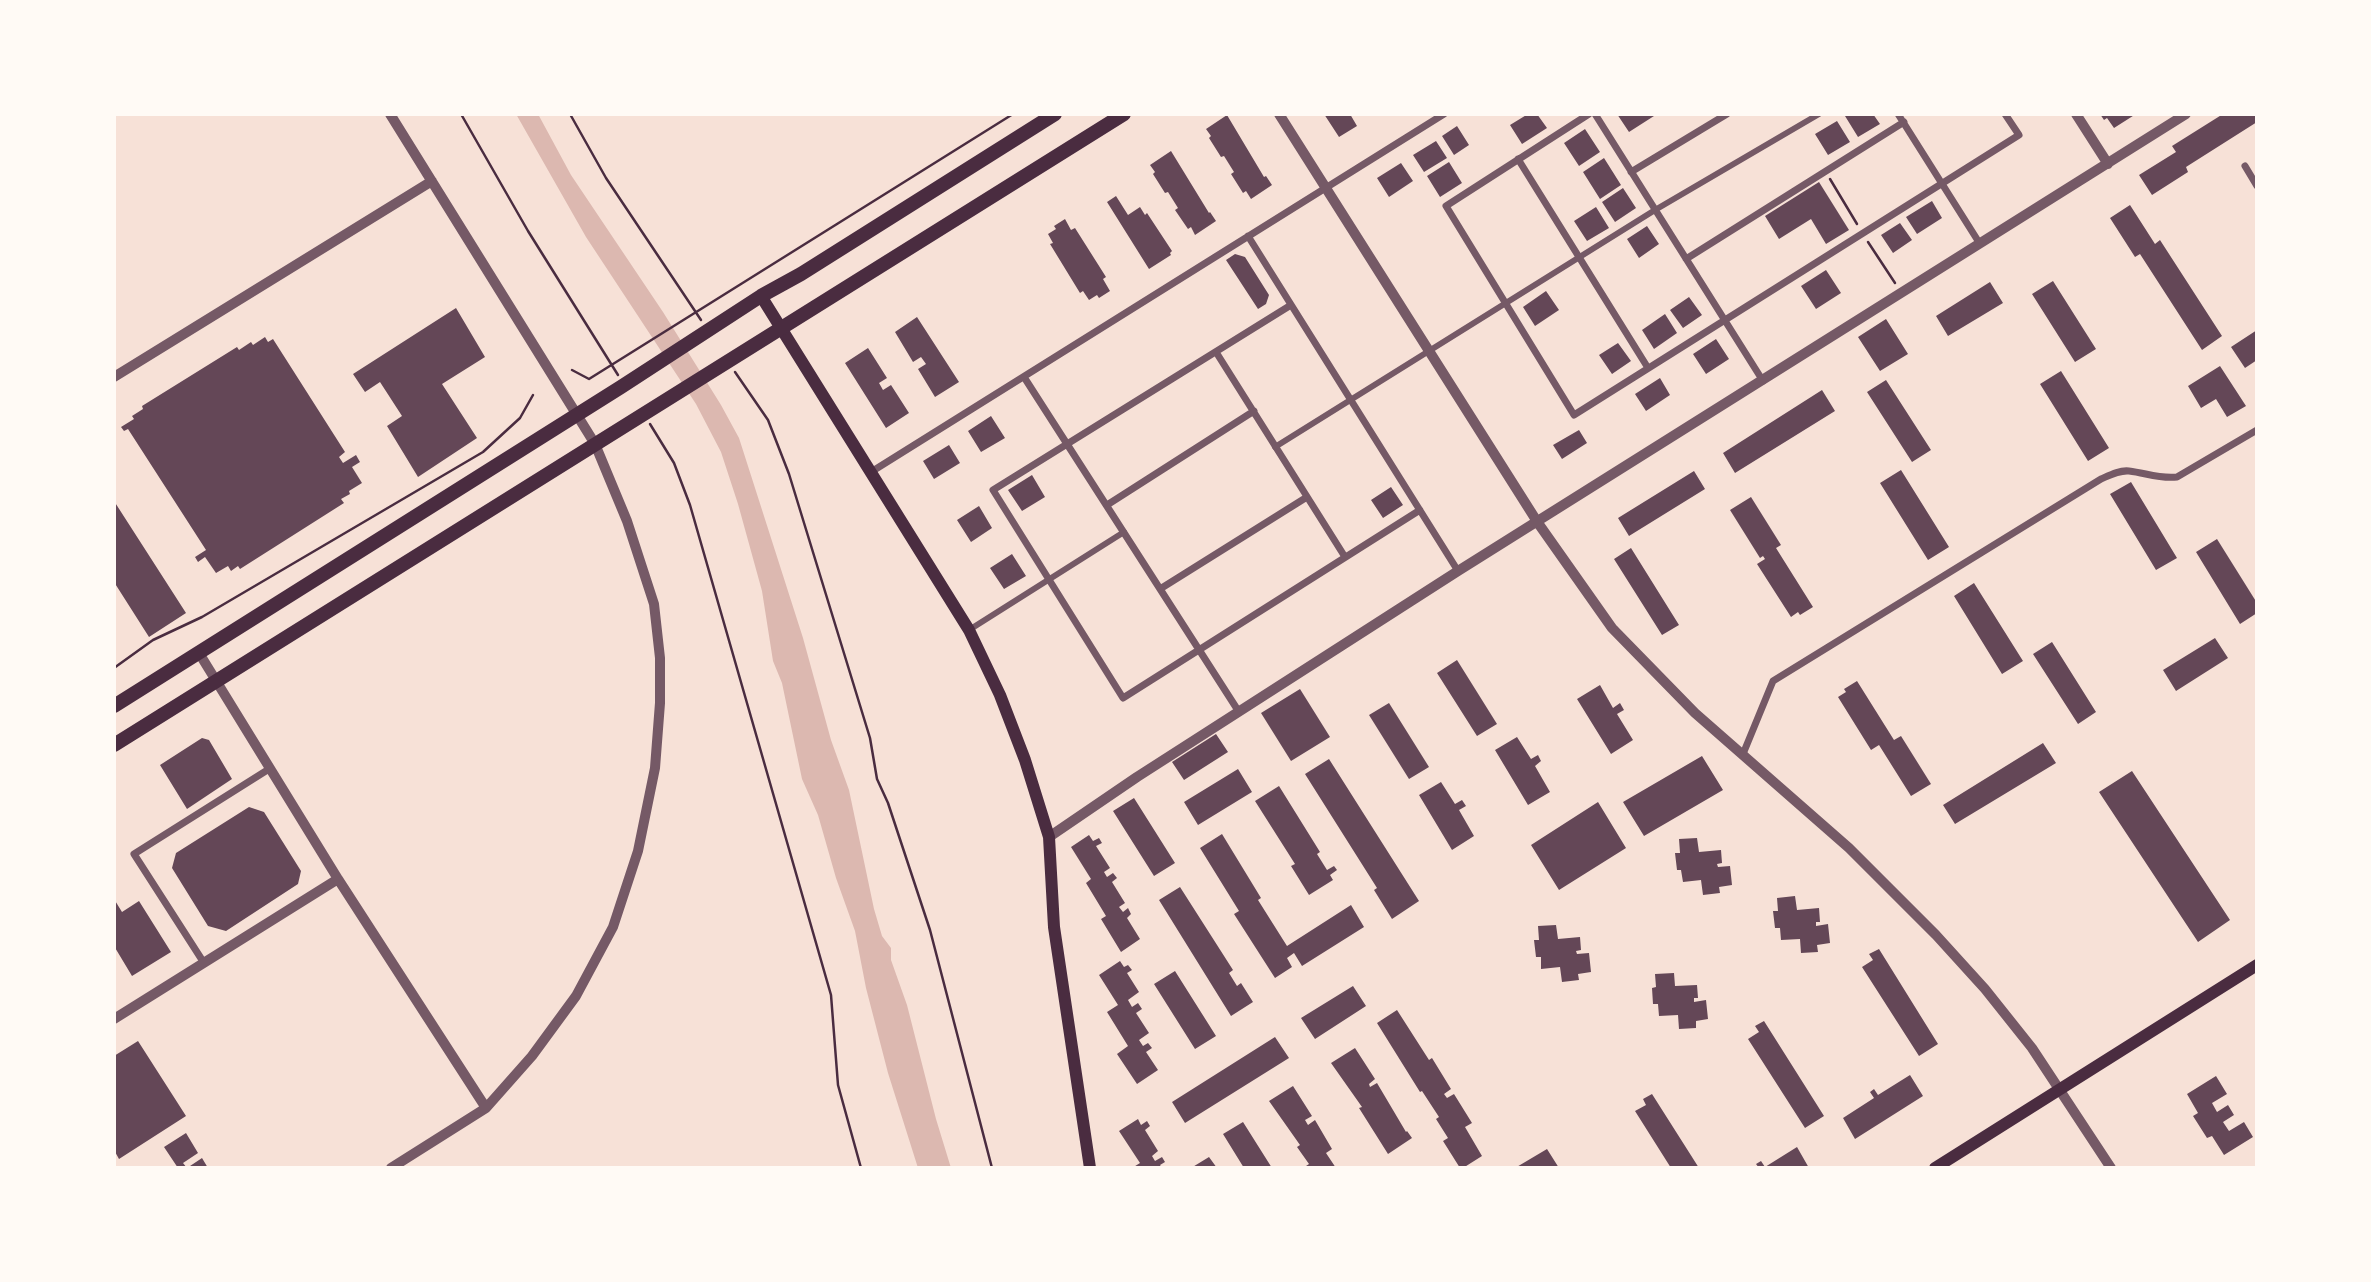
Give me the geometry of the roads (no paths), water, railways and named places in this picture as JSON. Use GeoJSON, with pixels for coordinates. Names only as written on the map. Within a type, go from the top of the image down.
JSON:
{"type":"FeatureCollection","features":[{"type":"Feature","properties":{"kind":"main road"},"geometry":{"type":"LineString","coordinates":[[114,706],[578,414],[620,382],[801,274],[1055,114]]}},
{"type":"Feature","properties":{"kind":"main road"},"geometry":{"type":"LineString","coordinates":[[114,745],[595,444],[642,419],[1124,114]]}},
{"type":"Feature","properties":{"kind":"main road"},"geometry":{"type":"LineString","coordinates":[[761,296],[969,630],[1000,695],[1025,760],[1049,837],[1054,927],[1090,1168]]}},
{"type":"Feature","properties":{"kind":"main road"},"geometry":{"type":"LineString","coordinates":[[1935,1168],[2257,965]]}},
{"type":"Feature","properties":{"kind":"street"},"geometry":{"type":"LineString","coordinates":[[390,114],[595,444],[627,521],[654,604],[660,682],[654,768],[638,851],[607,940],[564,1015],[486,1108],[391,1168]]}},
{"type":"Feature","properties":{"kind":"street"},"geometry":{"type":"LineString","coordinates":[[1279,114],[1538,523],[1612,628],[1695,713],[1849,848],[1918,915],[2009,1018],[2111,1168]]}},
{"type":"Feature","properties":{"kind":"street"},"geometry":{"type":"LineString","coordinates":[[871,472],[1444,114]]}},
{"type":"Feature","properties":{"kind":"street"},"geometry":{"type":"LineString","coordinates":[[1589,114],[1446,206],[1574,415],[2019,135],[2006,114]]}},
{"type":"Feature","properties":{"kind":"street"},"geometry":{"type":"LineString","coordinates":[[1595,114],[1763,381]]}},
{"type":"Feature","properties":{"kind":"street"},"geometry":{"type":"LineString","coordinates":[[1632,172],[1727,114]]}},
{"type":"Feature","properties":{"kind":"street"},"geometry":{"type":"LineString","coordinates":[[1275,447],[1349,396],[1506,304],[1655,209],[1819,114]]}},
{"type":"Feature","properties":{"kind":"street"},"geometry":{"type":"LineString","coordinates":[[1898,114],[1980,244]]}},
{"type":"Feature","properties":{"kind":"street"},"geometry":{"type":"LineString","coordinates":[[2076,114],[2108,164]]}},
{"type":"Feature","properties":{"kind":"street"},"geometry":{"type":"LineString","coordinates":[[1049,837],[1137,777],[1458,571],[2186,114]]}},
{"type":"Feature","properties":{"kind":"street"},"geometry":{"type":"LineString","coordinates":[[1686,258],[1904,122]]}},
{"type":"Feature","properties":{"kind":"street"},"geometry":{"type":"LineString","coordinates":[[1518,159],[1648,368]]}},
{"type":"Feature","properties":{"kind":"street"},"geometry":{"type":"LineString","coordinates":[[2245,166],[2257,186]]}},
{"type":"Feature","properties":{"kind":"street"},"geometry":{"type":"LineString","coordinates":[[114,377],[432,181]]}},
{"type":"Feature","properties":{"kind":"street"},"geometry":{"type":"LineString","coordinates":[[1248,236],[1458,571]]}},
{"type":"Feature","properties":{"kind":"street"},"geometry":{"type":"LineString","coordinates":[[1291,305],[993,491],[1123,698],[1420,510]]}},
{"type":"Feature","properties":{"kind":"street"},"geometry":{"type":"LineString","coordinates":[[1216,352],[1345,557]]}},
{"type":"Feature","properties":{"kind":"street"},"geometry":{"type":"LineString","coordinates":[[1024,377],[1239,712]]}},
{"type":"Feature","properties":{"kind":"street"},"geometry":{"type":"LineString","coordinates":[[1107,505],[1254,411]]}},
{"type":"Feature","properties":{"kind":"street"},"geometry":{"type":"LineString","coordinates":[[1743,754],[1773,681],[2101,479],[2117,472],[2128,471],[2163,478],[2177,477],[2257,430]]}},
{"type":"Feature","properties":{"kind":"street"},"geometry":{"type":"LineString","coordinates":[[1160,589],[1307,498]]}},
{"type":"Feature","properties":{"kind":"street"},"geometry":{"type":"LineString","coordinates":[[969,630],[1124,532]]}},
{"type":"Feature","properties":{"kind":"street"},"geometry":{"type":"LineString","coordinates":[[199,653],[338,879],[486,1108]]}},
{"type":"Feature","properties":{"kind":"street"},"geometry":{"type":"LineString","coordinates":[[204,963],[134,854],[270,769]]}},
{"type":"Feature","properties":{"kind":"street"},"geometry":{"type":"LineString","coordinates":[[114,1019],[338,879]]}}]}
